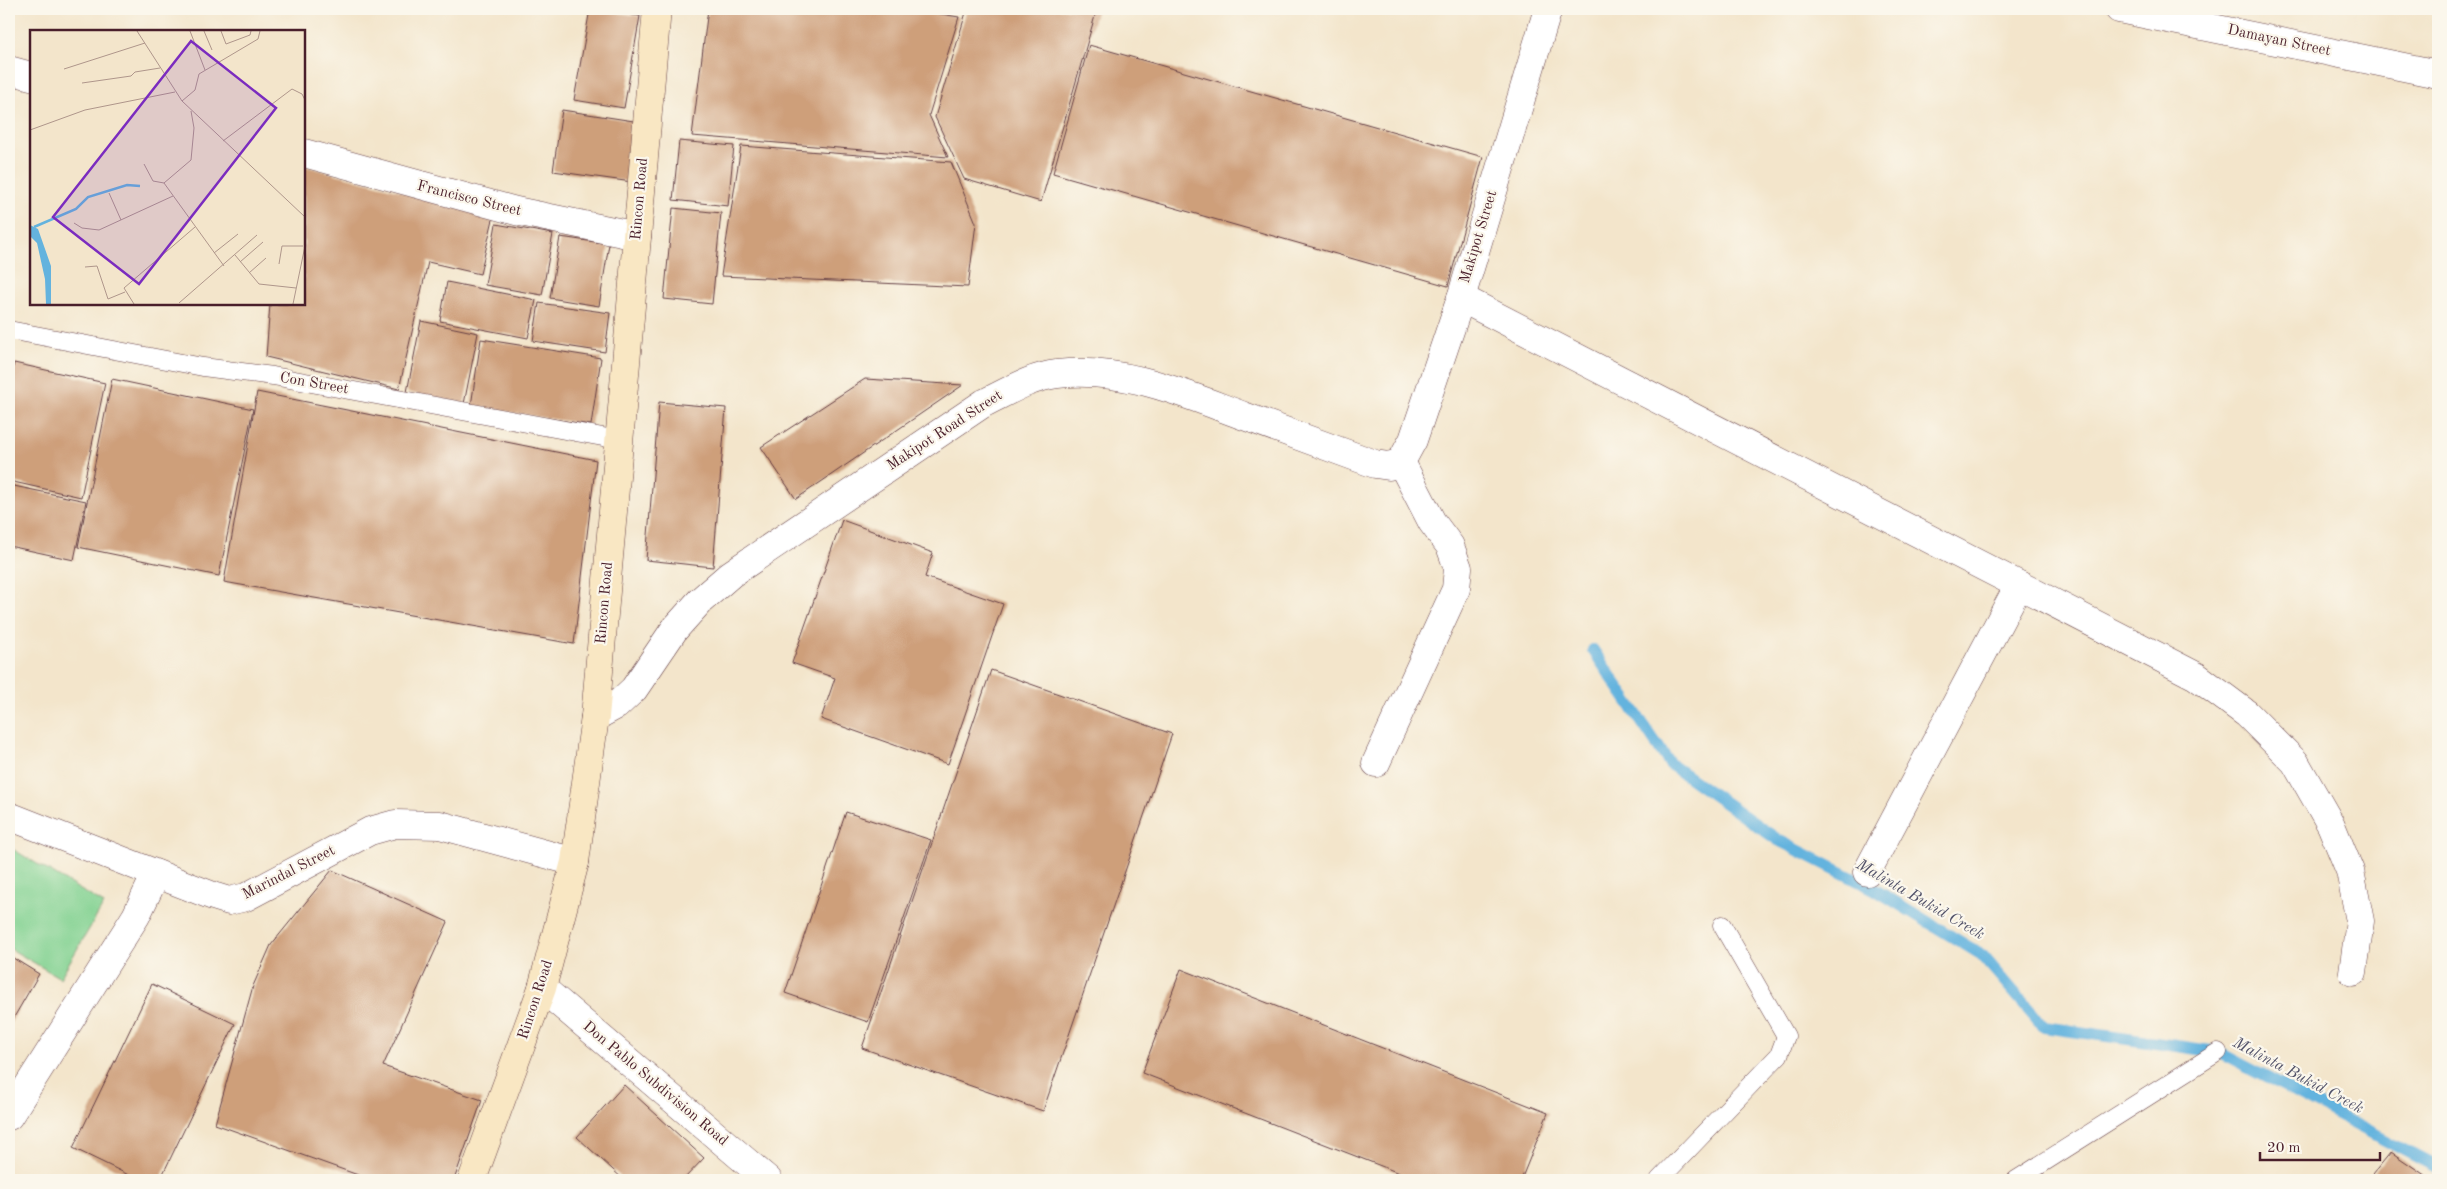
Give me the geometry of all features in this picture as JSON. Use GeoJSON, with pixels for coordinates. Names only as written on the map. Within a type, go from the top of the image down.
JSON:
{"type":"FeatureCollection","features":[{"type":"Feature","properties":{"kind":"street","name":"Rincon Road"},"geometry":{"type":"LineString","coordinates":[[472,1180],[542,988],[574,862],[595,717],[657,9]]}},
{"type":"Feature","properties":{"kind":"street","name":"Makipot Street"},"geometry":{"type":"LineString","coordinates":[[1401,462],[1413,440],[1461,298],[1548,9]]}},
{"type":"Feature","properties":{"kind":"street","name":"Damayan Street"},"geometry":{"type":"LineString","coordinates":[[2119,9],[2438,74]]}},
{"type":"Feature","properties":{"kind":"street"},"geometry":{"type":"LineString","coordinates":[[9,70],[30,76]]}},
{"type":"Feature","properties":{"kind":"street","name":"Francisco Street"},"geometry":{"type":"LineString","coordinates":[[305,154],[516,211],[637,236]]}},
{"type":"Feature","properties":{"kind":"street"},"geometry":{"type":"LineString","coordinates":[[1461,298],[2196,676],[2247,714],[2295,762],[2331,825],[2350,871],[2360,921],[2353,972]]}},
{"type":"Feature","properties":{"kind":"street","name":"Makipot Road Street"},"geometry":{"type":"LineString","coordinates":[[595,717],[617,706],[634,689],[687,616],[700,601],[731,574],[984,403],[1025,382],[1055,374],[1087,371],[1124,377],[1176,390],[1375,464],[1389,466],[1401,462]]}},
{"type":"Feature","properties":{"kind":"street"},"geometry":{"type":"LineString","coordinates":[[1376,763],[1456,589],[1458,568],[1450,546],[1432,522],[1401,462]]}},
{"type":"Feature","properties":{"kind":"street"},"geometry":{"type":"LineString","coordinates":[[1866,872],[2019,586]]}},
{"type":"Feature","properties":{"kind":"street","name":"Marindal Street"},"geometry":{"type":"LineString","coordinates":[[9,816],[156,874],[229,900],[246,897],[370,831],[395,824],[440,825],[574,862]]}},
{"type":"Feature","properties":{"kind":"street"},"geometry":{"type":"LineString","coordinates":[[9,1116],[136,916],[156,874]]}},
{"type":"Feature","properties":{"kind":"street","name":"Don Pablo Subdivision Road"},"geometry":{"type":"LineString","coordinates":[[542,988],[768,1180]]}},
{"type":"Feature","properties":{"kind":"lane","name":"Con Street"},"geometry":{"type":"LineString","coordinates":[[9,330],[203,367],[273,376],[619,440]]}},
{"type":"Feature","properties":{"kind":"lane"},"geometry":{"type":"LineString","coordinates":[[1659,1180],[1779,1055],[1786,1036],[1722,925]]}},
{"type":"Feature","properties":{"kind":"lane"},"geometry":{"type":"LineString","coordinates":[[2016,1180],[2218,1052]]}},
{"type":"Feature","properties":{"kind":"green space"},"geometry":{"type":"Polygon","coordinates":[[[9,847],[104,904],[60,978],[9,948],[9,847]]]}},
{"type":"Feature","properties":{"kind":"building"},"geometry":{"type":"Polygon","coordinates":[[[590,9],[640,16],[624,108],[574,100],[590,9]]]}},
{"type":"Feature","properties":{"kind":"building"},"geometry":{"type":"Polygon","coordinates":[[[708,9],[911,9],[959,17],[929,115],[948,157],[692,136],[708,9]]]}},
{"type":"Feature","properties":{"kind":"building"},"geometry":{"type":"Polygon","coordinates":[[[967,9],[1097,9],[1041,202],[964,179],[935,117],[967,9]]]}},
{"type":"Feature","properties":{"kind":"building"},"geometry":{"type":"Polygon","coordinates":[[[1089,45],[1483,157],[1448,286],[1053,173],[1089,45]]]}},
{"type":"Feature","properties":{"kind":"building"},"geometry":{"type":"Polygon","coordinates":[[[562,110],[640,122],[632,182],[553,171],[562,110]]]}},
{"type":"Feature","properties":{"kind":"building"},"geometry":{"type":"Polygon","coordinates":[[[679,141],[734,146],[728,206],[673,200],[679,141]]]}},
{"type":"Feature","properties":{"kind":"building"},"geometry":{"type":"Polygon","coordinates":[[[741,146],[951,162],[976,223],[968,287],[721,276],[741,146]]]}},
{"type":"Feature","properties":{"kind":"building"},"geometry":{"type":"Polygon","coordinates":[[[305,166],[494,215],[480,274],[428,262],[399,389],[266,357],[270,305],[305,305],[305,166]]]}},
{"type":"Feature","properties":{"kind":"building"},"geometry":{"type":"Polygon","coordinates":[[[673,208],[721,213],[712,304],[664,299],[673,208]]]}},
{"type":"Feature","properties":{"kind":"building"},"geometry":{"type":"Polygon","coordinates":[[[496,224],[553,234],[542,295],[485,285],[496,224]]]}},
{"type":"Feature","properties":{"kind":"building"},"geometry":{"type":"Polygon","coordinates":[[[560,237],[609,244],[599,306],[550,298],[560,237]]]}},
{"type":"Feature","properties":{"kind":"building"},"geometry":{"type":"Polygon","coordinates":[[[447,282],[536,300],[528,338],[440,321],[447,282]]]}},
{"type":"Feature","properties":{"kind":"building"},"geometry":{"type":"Polygon","coordinates":[[[539,303],[610,313],[605,352],[533,341],[539,303]]]}},
{"type":"Feature","properties":{"kind":"building"},"geometry":{"type":"Polygon","coordinates":[[[421,321],[478,333],[464,404],[407,392],[421,321]]]}},
{"type":"Feature","properties":{"kind":"building"},"geometry":{"type":"Polygon","coordinates":[[[481,339],[601,358],[591,425],[471,406],[481,339]]]}},
{"type":"Feature","properties":{"kind":"building"},"geometry":{"type":"Polygon","coordinates":[[[14,363],[105,383],[81,497],[9,481],[9,389],[14,363]]]}},
{"type":"Feature","properties":{"kind":"building"},"geometry":{"type":"Polygon","coordinates":[[[112,379],[253,409],[219,576],[78,547],[112,379]]]}},
{"type":"Feature","properties":{"kind":"building"},"geometry":{"type":"Polygon","coordinates":[[[865,379],[963,385],[796,499],[761,447],[865,379]]]}},
{"type":"Feature","properties":{"kind":"building"},"geometry":{"type":"Polygon","coordinates":[[[257,392],[596,460],[574,644],[224,582],[257,392]]]}},
{"type":"Feature","properties":{"kind":"building"},"geometry":{"type":"Polygon","coordinates":[[[659,402],[726,408],[713,567],[646,560],[659,402]]]}},
{"type":"Feature","properties":{"kind":"building"},"geometry":{"type":"Polygon","coordinates":[[[9,485],[86,501],[74,560],[9,546],[9,485]]]}},
{"type":"Feature","properties":{"kind":"building"},"geometry":{"type":"Polygon","coordinates":[[[842,520],[933,553],[925,577],[1003,604],[948,764],[821,719],[835,678],[792,663],[842,520]]]}},
{"type":"Feature","properties":{"kind":"building"},"geometry":{"type":"Polygon","coordinates":[[[991,670],[1172,734],[1043,1111],[862,1048],[991,670]]]}},
{"type":"Feature","properties":{"kind":"building"},"geometry":{"type":"Polygon","coordinates":[[[846,812],[931,840],[868,1022],[785,993],[846,812]]]}},
{"type":"Feature","properties":{"kind":"building"},"geometry":{"type":"Polygon","coordinates":[[[332,870],[448,922],[383,1066],[482,1100],[454,1180],[372,1180],[215,1124],[253,986],[271,945],[332,870]]]}},
{"type":"Feature","properties":{"kind":"building"},"geometry":{"type":"Polygon","coordinates":[[[13,958],[39,974],[9,1026],[9,965],[13,958]]]}},
{"type":"Feature","properties":{"kind":"building"},"geometry":{"type":"Polygon","coordinates":[[[1181,969],[1548,1113],[1521,1180],[1417,1180],[1142,1073],[1181,969]]]}},
{"type":"Feature","properties":{"kind":"building"},"geometry":{"type":"Polygon","coordinates":[[[152,984],[235,1024],[160,1180],[139,1180],[73,1148],[152,984]]]}},
{"type":"Feature","properties":{"kind":"building"},"geometry":{"type":"Polygon","coordinates":[[[624,1085],[704,1158],[683,1180],[624,1180],[577,1137],[624,1085]]]}},
{"type":"Feature","properties":{"kind":"building"},"geometry":{"type":"Polygon","coordinates":[[[2391,1152],[2432,1180],[2368,1180],[2391,1152]]]}},
{"type":"Feature","properties":{"kind":"waterway","name":"Malinta Bukid Creek"},"geometry":{"type":"LineString","coordinates":[[1593,650],[1670,764],[1778,840],[1874,889],[1982,955],[2044,1027],[2218,1052],[2438,1168]]}}]}
